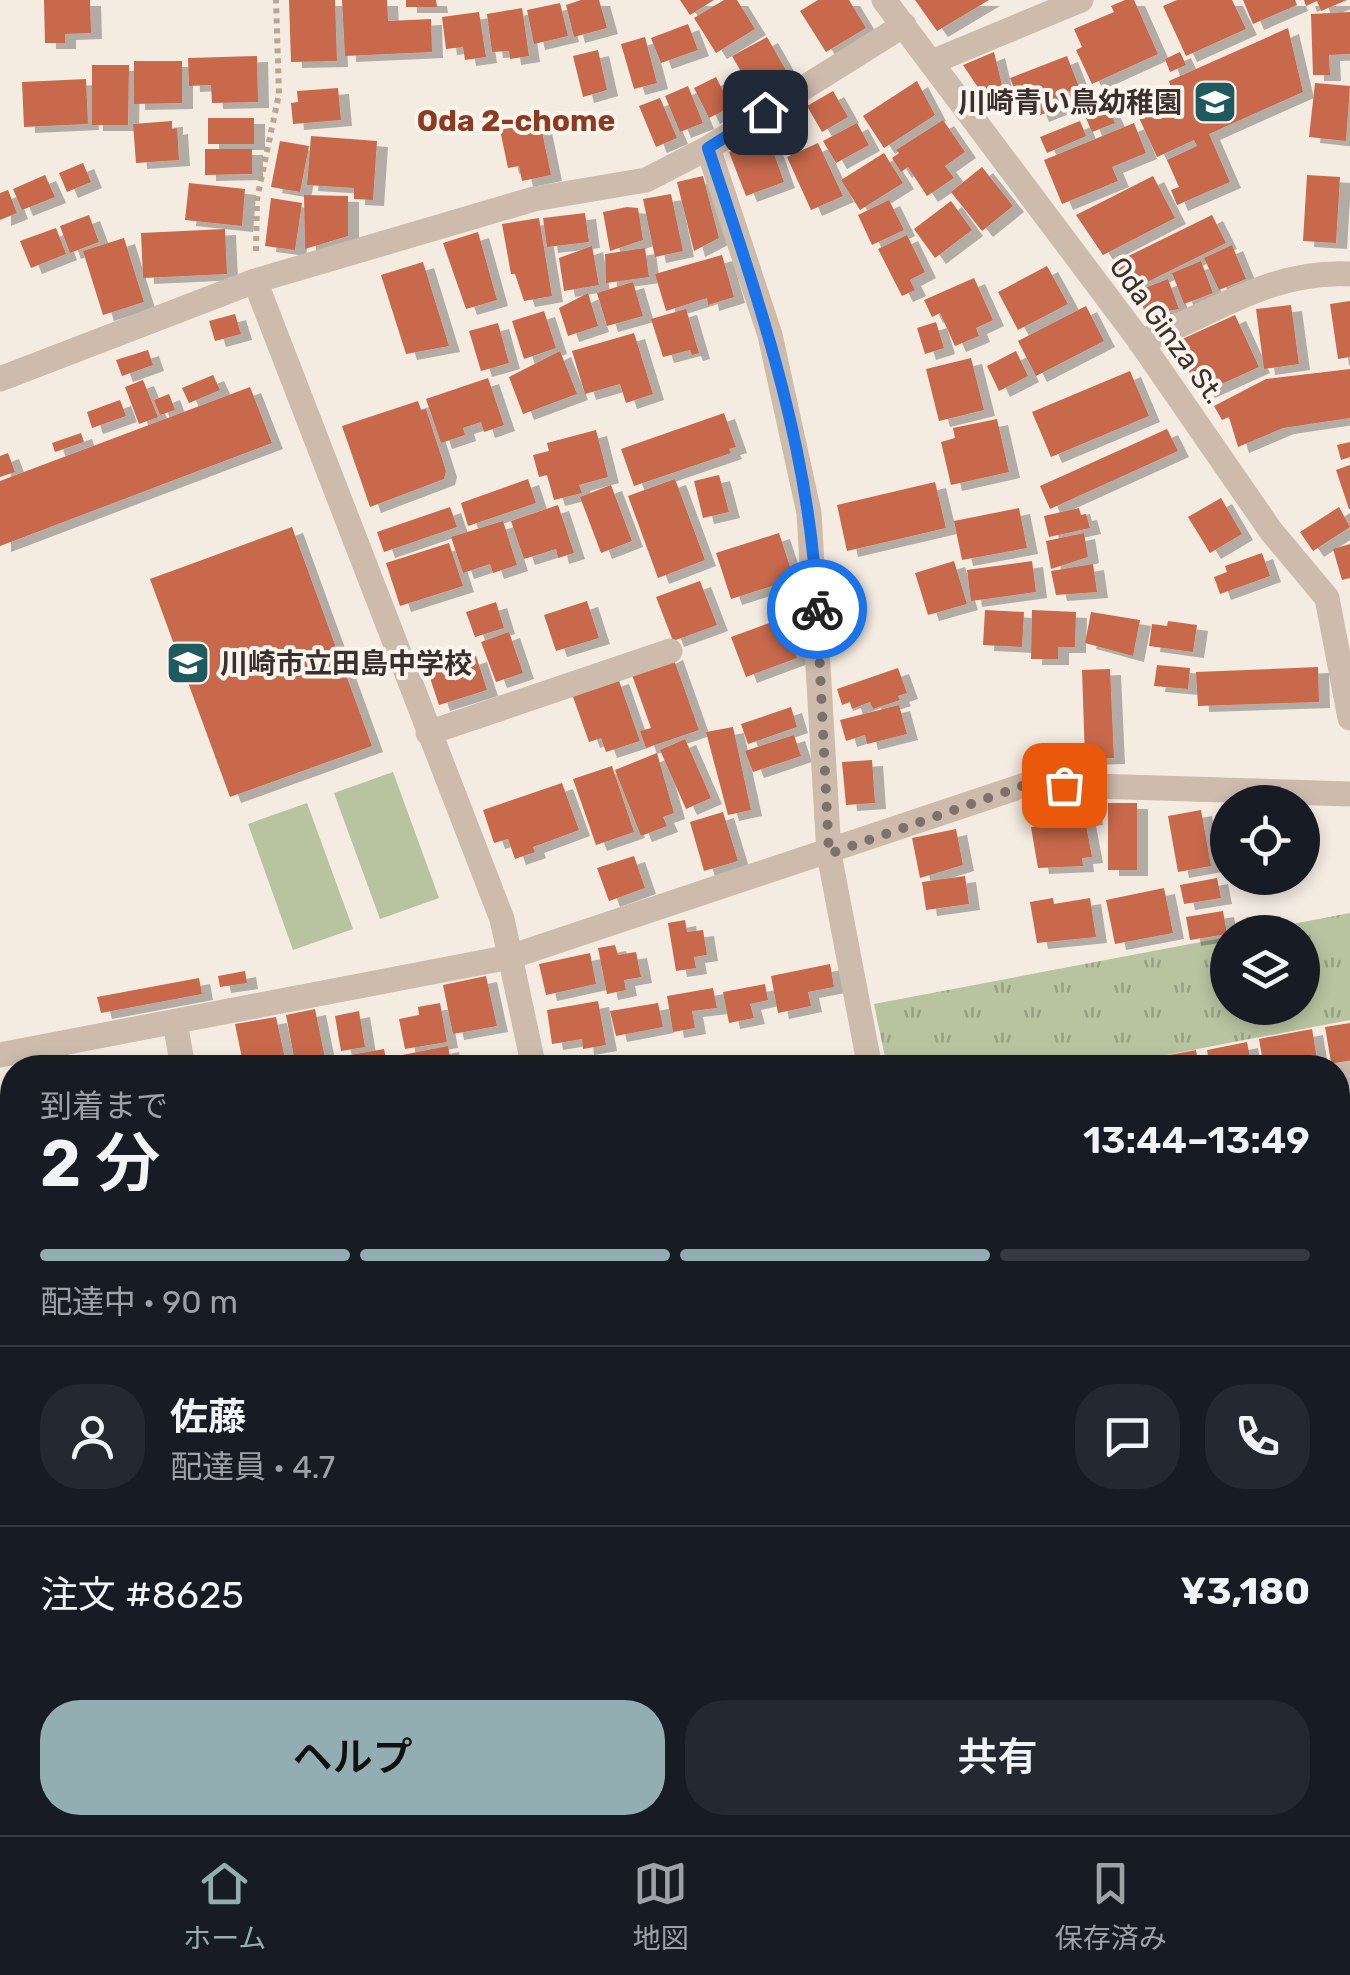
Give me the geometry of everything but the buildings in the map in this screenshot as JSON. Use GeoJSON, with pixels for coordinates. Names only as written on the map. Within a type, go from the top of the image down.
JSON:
{"type":"FeatureCollection","features":[{"type":"Feature","properties":{"kind":"street","name":"Oda Ginza St."},"geometry":{"type":"LineString","coordinates":[[884,0],[1140,342],[1271,531],[1327,598],[1350,718]]}},
{"type":"Feature","properties":{"kind":"street"},"geometry":{"type":"LineString","coordinates":[[932,62],[1081,0]]}},
{"type":"Feature","properties":{"kind":"street"},"geometry":{"type":"LineString","coordinates":[[0,376],[255,280],[534,200],[646,180],[708,148],[904,25]]}},
{"type":"Feature","properties":{"kind":"street"},"geometry":{"type":"LineString","coordinates":[[708,148],[770,335],[810,512],[829,854],[868,1055]]}},
{"type":"Feature","properties":{"kind":"street"},"geometry":{"type":"LineString","coordinates":[[1140,342],[1271,284],[1311,272],[1350,274]]}},
{"type":"Feature","properties":{"kind":"street"},"geometry":{"type":"LineString","coordinates":[[255,280],[502,919],[531,1055]]}},
{"type":"Feature","properties":{"kind":"street"},"geometry":{"type":"LineString","coordinates":[[428,733],[670,650]]}},
{"type":"Feature","properties":{"kind":"street"},"geometry":{"type":"LineString","coordinates":[[0,1055],[510,957],[829,854],[1028,784],[1350,794]]}},
{"type":"Feature","properties":{"kind":"street"},"geometry":{"type":"LineString","coordinates":[[175,1022],[181,1055]]}},
{"type":"Feature","properties":{"kind":"path"},"geometry":{"type":"LineString","coordinates":[[255,280],[257,199],[279,94],[276,0]]}},
{"type":"Feature","properties":{"kind":"green space"},"geometry":{"type":"Polygon","coordinates":[[[393,772],[439,898],[380,919],[334,793],[393,772]]]}},
{"type":"Feature","properties":{"kind":"green space"},"geometry":{"type":"Polygon","coordinates":[[[307,803],[353,929],[293,950],[248,824],[307,803]]]}},
{"type":"Feature","properties":{"kind":"green space"},"geometry":{"type":"Polygon","coordinates":[[[1350,913],[1350,1020],[1166,1055],[885,1055],[874,1004],[1210,940],[1210,1025],[1320,1025],[1320,919],[1350,913]]]}},
{"type":"Feature","properties":{"kind":"way so far"},"geometry":{"type":"LineString","coordinates":[[817,609],[829,854],[1028,784],[1064,785]]}},
{"type":"Feature","properties":{"kind":"place","name":"川崎青い鳥幼稚園"},"geometry":{"type":"Point","coordinates":[1215,102]}},
{"type":"Feature","properties":{"kind":"place","name":"川崎市立田島中学校"},"geometry":{"type":"Point","coordinates":[188,663]}},
{"type":"Feature","properties":{"kind":"district","name":"Oda 2-chome"},"geometry":{"type":"Point","coordinates":[516,121]}},
{"type":"Feature","properties":{"kind":"route"},"geometry":{"type":"LineString","coordinates":[[765,112],[708,148],[770,335],[810,512],[817,609]]}}]}
